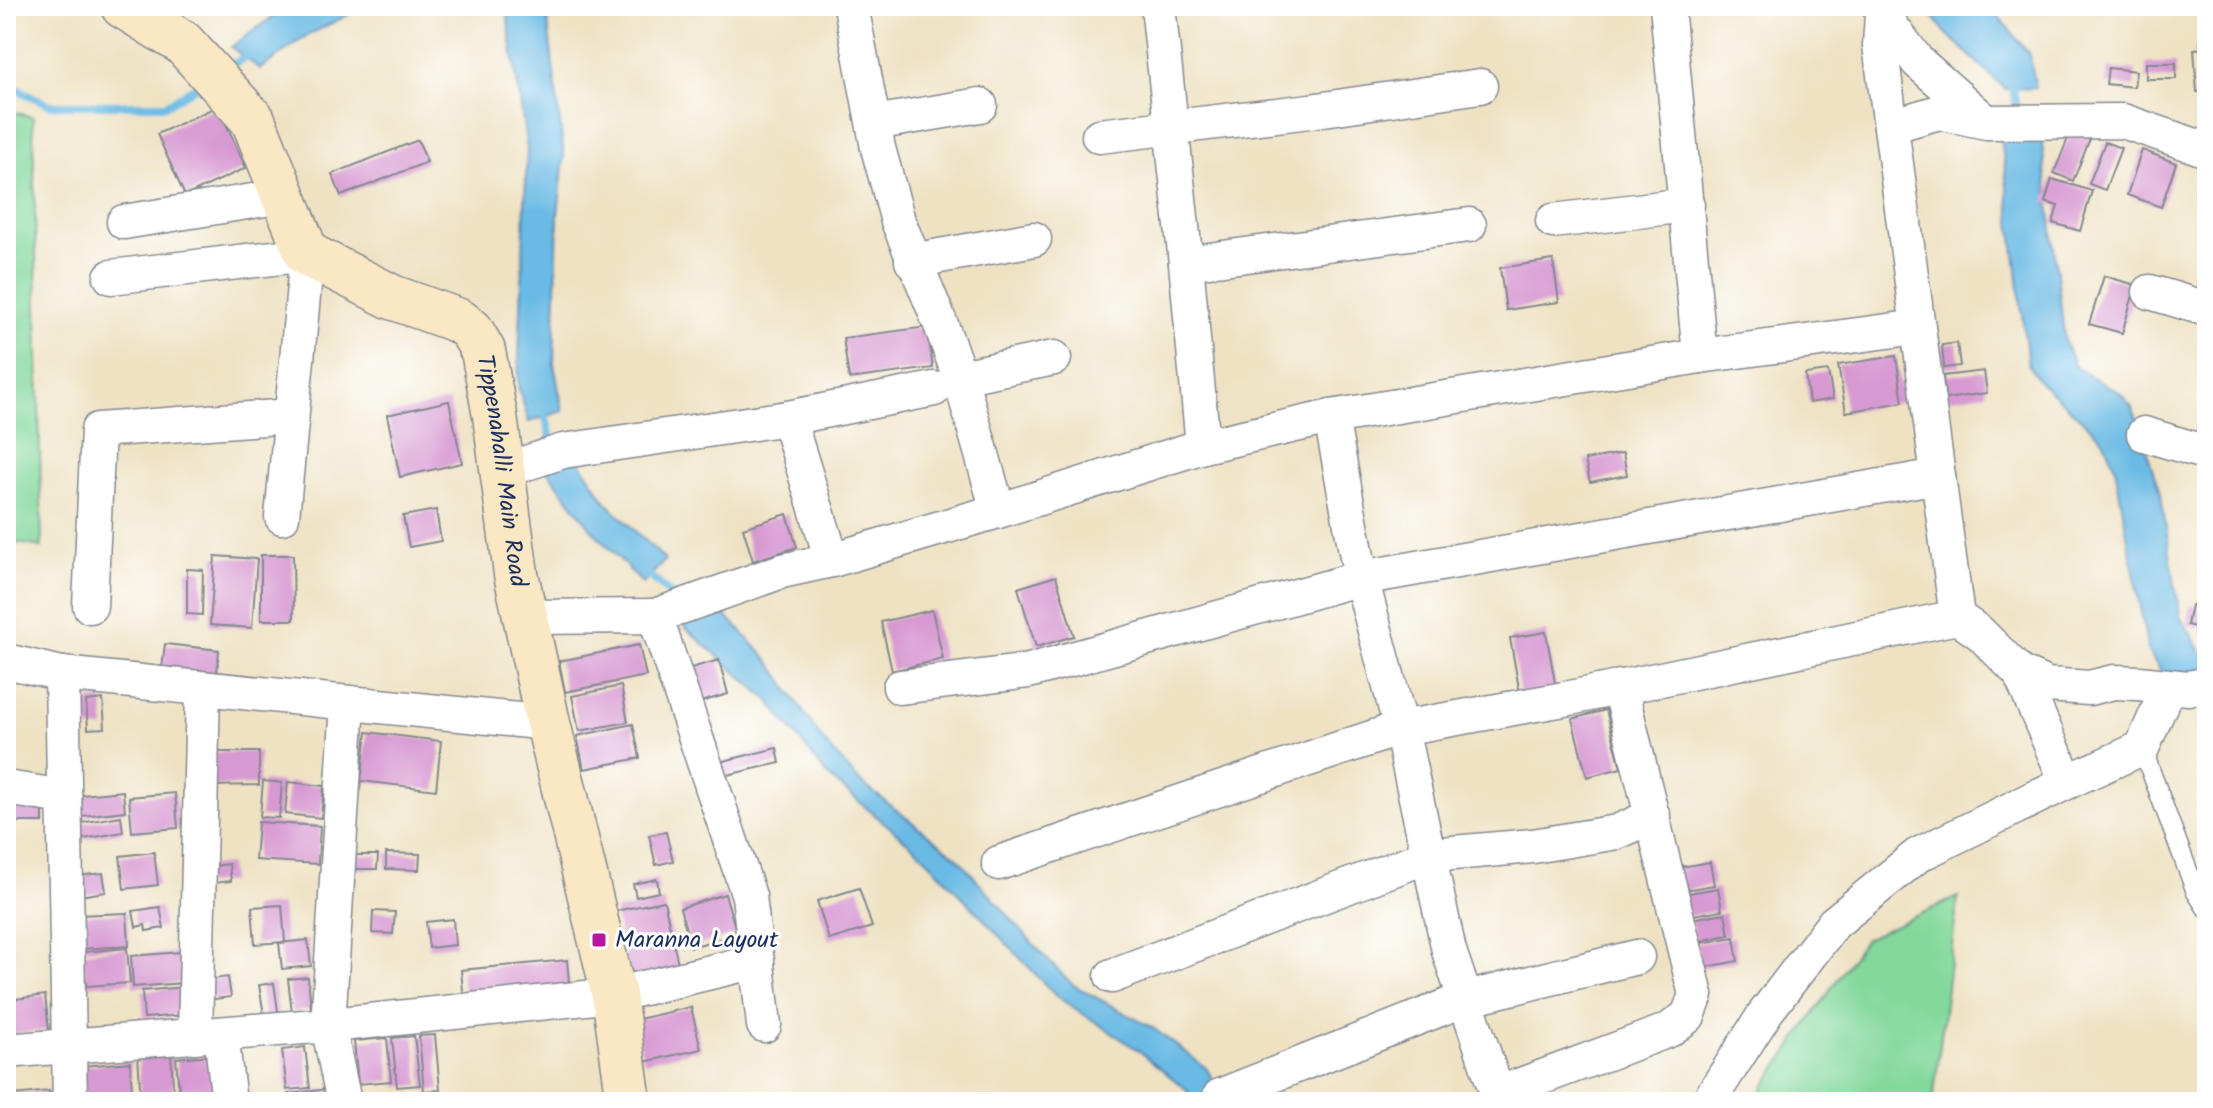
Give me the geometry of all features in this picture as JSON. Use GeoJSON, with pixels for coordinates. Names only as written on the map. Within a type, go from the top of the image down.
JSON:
{"type":"FeatureCollection","features":[{"type":"Feature","properties":{"kind":"street"},"geometry":{"type":"LineString","coordinates":[[123,6],[183,43],[253,120],[307,254],[282,517]]}},
{"type":"Feature","properties":{"kind":"street"},"geometry":{"type":"LineString","coordinates":[[851,6],[874,123],[898,221],[941,325],[947,383],[998,511]]}},
{"type":"Feature","properties":{"kind":"street"},"geometry":{"type":"LineString","coordinates":[[1158,6],[1203,446]]}},
{"type":"Feature","properties":{"kind":"street"},"geometry":{"type":"LineString","coordinates":[[1667,6],[1700,356]]}},
{"type":"Feature","properties":{"kind":"street"},"geometry":{"type":"LineString","coordinates":[[1881,10],[1918,62],[1986,122]]}},
{"type":"Feature","properties":{"kind":"street"},"geometry":{"type":"LineString","coordinates":[[1881,10],[1880,45],[1957,617]]}},
{"type":"Feature","properties":{"kind":"street"},"geometry":{"type":"LineString","coordinates":[[1099,136],[1480,86]]}},
{"type":"Feature","properties":{"kind":"street"},"geometry":{"type":"LineString","coordinates":[[874,123],[980,105]]}},
{"type":"Feature","properties":{"kind":"street"},"geometry":{"type":"LineString","coordinates":[[1891,126],[1939,112],[1986,122],[2123,121],[2207,150]]}},
{"type":"Feature","properties":{"kind":"street"},"geometry":{"type":"LineString","coordinates":[[124,222],[283,196]]}},
{"type":"Feature","properties":{"kind":"street"},"geometry":{"type":"LineString","coordinates":[[1553,221],[1687,205]]}},
{"type":"Feature","properties":{"kind":"street"},"geometry":{"type":"LineString","coordinates":[[1186,263],[1469,225]]}},
{"type":"Feature","properties":{"kind":"street"},"geometry":{"type":"LineString","coordinates":[[912,261],[1034,239]]}},
{"type":"Feature","properties":{"kind":"street"},"geometry":{"type":"LineString","coordinates":[[111,277],[307,254]]}},
{"type":"Feature","properties":{"kind":"street","name":"Tippenahalli Main Road"},"geometry":{"type":"LineString","coordinates":[[307,254],[392,297],[459,321],[471,330],[531,461],[516,574],[548,723],[614,995],[629,1102]]}},
{"type":"Feature","properties":{"kind":"street"},"geometry":{"type":"LineString","coordinates":[[2150,292],[2207,309]]}},
{"type":"Feature","properties":{"kind":"street"},"geometry":{"type":"LineString","coordinates":[[526,617],[670,611],[782,571],[832,560],[998,511],[1203,446],[1331,417],[1700,356],[1918,327]]}},
{"type":"Feature","properties":{"kind":"street"},"geometry":{"type":"LineString","coordinates":[[531,461],[788,418],[1054,358]]}},
{"type":"Feature","properties":{"kind":"street"},"geometry":{"type":"LineString","coordinates":[[90,606],[98,430],[291,416]]}},
{"type":"Feature","properties":{"kind":"street"},"geometry":{"type":"LineString","coordinates":[[1331,417],[1361,578],[1401,728],[1449,951],[1498,1098],[1669,1030],[1688,1016],[1696,995],[1620,687]]}},
{"type":"Feature","properties":{"kind":"street"},"geometry":{"type":"LineString","coordinates":[[788,418],[832,560]]}},
{"type":"Feature","properties":{"kind":"street"},"geometry":{"type":"LineString","coordinates":[[2144,434],[2207,453]]}},
{"type":"Feature","properties":{"kind":"street"},"geometry":{"type":"LineString","coordinates":[[900,687],[1029,671],[1361,578],[1938,476]]}},
{"type":"Feature","properties":{"kind":"street"},"geometry":{"type":"LineString","coordinates":[[670,611],[749,896],[764,1025]]}},
{"type":"Feature","properties":{"kind":"street"},"geometry":{"type":"LineString","coordinates":[[999,863],[1401,728],[1620,687],[1957,617],[1980,633],[2020,673],[2047,685],[2089,688],[2114,682],[2188,686]]}},
{"type":"Feature","properties":{"kind":"street"},"geometry":{"type":"LineString","coordinates":[[6,661],[62,674],[548,723]]}},
{"type":"Feature","properties":{"kind":"street"},"geometry":{"type":"LineString","coordinates":[[2020,673],[2067,782]]}},
{"type":"Feature","properties":{"kind":"street"},"geometry":{"type":"LineString","coordinates":[[62,674],[70,1102]]}},
{"type":"Feature","properties":{"kind":"street"},"geometry":{"type":"LineString","coordinates":[[1708,1102],[1766,1012],[1834,923],[1918,855],[2142,748],[2188,686]]}},
{"type":"Feature","properties":{"kind":"street"},"geometry":{"type":"LineString","coordinates":[[203,689],[208,1035],[229,1102]]}},
{"type":"Feature","properties":{"kind":"street"},"geometry":{"type":"LineString","coordinates":[[344,1102],[328,1025],[348,703]]}},
{"type":"Feature","properties":{"kind":"street"},"geometry":{"type":"LineString","coordinates":[[6,788],[64,797]]}},
{"type":"Feature","properties":{"kind":"street"},"geometry":{"type":"LineString","coordinates":[[1112,976],[1430,855],[1533,846],[1617,832],[1653,816]]}},
{"type":"Feature","properties":{"kind":"street"},"geometry":{"type":"LineString","coordinates":[[1220,1096],[1465,999],[1637,957]]}},
{"type":"Feature","properties":{"kind":"street"},"geometry":{"type":"LineString","coordinates":[[6,1051],[328,1025],[614,995],[757,961]]}},
{"type":"Feature","properties":{"kind":"lane"},"geometry":{"type":"LineString","coordinates":[[2142,748],[2196,892],[2207,909]]}},
{"type":"Feature","properties":{"kind":"green space"},"geometry":{"type":"Polygon","coordinates":[[[6,110],[33,117],[42,547],[6,541],[6,110]]]}},
{"type":"Feature","properties":{"kind":"green space"},"geometry":{"type":"Polygon","coordinates":[[[1958,897],[1933,1102],[1754,1102],[1865,939],[1958,897]]]}},
{"type":"Feature","properties":{"kind":"water"},"geometry":{"type":"Polygon","coordinates":[[[288,6],[366,6],[306,36],[260,69],[231,47],[288,6]]]}},
{"type":"Feature","properties":{"kind":"water"},"geometry":{"type":"Polygon","coordinates":[[[506,6],[546,6],[564,157],[558,215],[554,364],[563,411],[529,422],[518,386],[527,149],[506,6]]]}},
{"type":"Feature","properties":{"kind":"water"},"geometry":{"type":"Polygon","coordinates":[[[1925,6],[1990,6],[2029,54],[2036,88],[2005,89],[1945,32],[1925,6]]]}},
{"type":"Feature","properties":{"kind":"water"},"geometry":{"type":"Polygon","coordinates":[[[2040,126],[2065,343],[2075,367],[2119,392],[2133,408],[2161,496],[2180,616],[2207,661],[2207,671],[2165,677],[2148,651],[2115,467],[2103,439],[2037,379],[2028,364],[2000,128],[2040,126]]]}},
{"type":"Feature","properties":{"kind":"water"},"geometry":{"type":"Polygon","coordinates":[[[574,453],[607,503],[665,560],[643,584],[594,532],[543,465],[574,453]]]}},
{"type":"Feature","properties":{"kind":"water"},"geometry":{"type":"Polygon","coordinates":[[[712,601],[770,662],[821,738],[858,780],[957,857],[1073,985],[1153,1028],[1206,1068],[1226,1102],[1192,1102],[1187,1090],[1138,1050],[1056,996],[922,854],[828,776],[768,700],[680,623],[712,601]]]}},
{"type":"Feature","properties":{"kind":"building"},"geometry":{"type":"Polygon","coordinates":[[[2207,48],[2207,91],[2197,92],[2194,49],[2207,48]]]}},
{"type":"Feature","properties":{"kind":"building"},"geometry":{"type":"Polygon","coordinates":[[[2146,63],[2176,63],[2176,79],[2146,79],[2146,63]]]}},
{"type":"Feature","properties":{"kind":"building"},"geometry":{"type":"Polygon","coordinates":[[[2108,68],[2136,71],[2134,87],[2106,84],[2108,68]]]}},
{"type":"Feature","properties":{"kind":"building"},"geometry":{"type":"Polygon","coordinates":[[[218,106],[246,168],[185,196],[157,134],[218,106]]]}},
{"type":"Feature","properties":{"kind":"building"},"geometry":{"type":"Polygon","coordinates":[[[2073,126],[2092,134],[2073,181],[2054,173],[2073,126]]]}},
{"type":"Feature","properties":{"kind":"building"},"geometry":{"type":"Polygon","coordinates":[[[418,140],[427,162],[341,196],[332,174],[418,140]]]}},
{"type":"Feature","properties":{"kind":"building"},"geometry":{"type":"Polygon","coordinates":[[[2105,142],[2121,148],[2105,190],[2089,184],[2105,142]]]}},
{"type":"Feature","properties":{"kind":"building"},"geometry":{"type":"Polygon","coordinates":[[[2142,150],[2176,163],[2161,207],[2127,195],[2142,150]]]}},
{"type":"Feature","properties":{"kind":"building"},"geometry":{"type":"Polygon","coordinates":[[[2052,179],[2092,191],[2080,231],[2053,223],[2058,206],[2045,202],[2052,179]]]}},
{"type":"Feature","properties":{"kind":"building"},"geometry":{"type":"Polygon","coordinates":[[[1553,260],[1559,302],[1506,310],[1500,268],[1553,260]]]}},
{"type":"Feature","properties":{"kind":"building"},"geometry":{"type":"Polygon","coordinates":[[[2104,276],[2136,285],[2122,333],[2089,324],[2104,276]]]}},
{"type":"Feature","properties":{"kind":"building"},"geometry":{"type":"Polygon","coordinates":[[[927,327],[933,368],[849,379],[843,338],[927,327]]]}},
{"type":"Feature","properties":{"kind":"building"},"geometry":{"type":"Polygon","coordinates":[[[1957,343],[1960,366],[1944,368],[1942,345],[1957,343]]]}},
{"type":"Feature","properties":{"kind":"building"},"geometry":{"type":"Polygon","coordinates":[[[1896,356],[1903,402],[1846,412],[1838,365],[1896,356]]]}},
{"type":"Feature","properties":{"kind":"building"},"geometry":{"type":"Polygon","coordinates":[[[1828,371],[1833,399],[1809,403],[1805,374],[1828,371]]]}},
{"type":"Feature","properties":{"kind":"building"},"geometry":{"type":"Polygon","coordinates":[[[1984,371],[1987,393],[1945,399],[1943,376],[1984,371]]]}},
{"type":"Feature","properties":{"kind":"building"},"geometry":{"type":"Polygon","coordinates":[[[449,401],[462,463],[400,477],[387,415],[449,401]]]}},
{"type":"Feature","properties":{"kind":"building"},"geometry":{"type":"Polygon","coordinates":[[[1623,453],[1627,475],[1590,482],[1585,460],[1623,453]]]}},
{"type":"Feature","properties":{"kind":"building"},"geometry":{"type":"Polygon","coordinates":[[[436,510],[441,541],[409,547],[403,516],[436,510]]]}},
{"type":"Feature","properties":{"kind":"building"},"geometry":{"type":"Polygon","coordinates":[[[787,514],[797,547],[753,561],[743,528],[787,514]]]}},
{"type":"Feature","properties":{"kind":"building"},"geometry":{"type":"Polygon","coordinates":[[[261,555],[293,555],[294,620],[261,620],[261,555]]]}},
{"type":"Feature","properties":{"kind":"building"},"geometry":{"type":"Polygon","coordinates":[[[215,556],[257,559],[252,628],[210,625],[215,556]]]}},
{"type":"Feature","properties":{"kind":"building"},"geometry":{"type":"Polygon","coordinates":[[[187,569],[203,570],[202,615],[187,614],[187,569]]]}},
{"type":"Feature","properties":{"kind":"building"},"geometry":{"type":"Polygon","coordinates":[[[1056,576],[1074,636],[1036,647],[1018,588],[1056,576]]]}},
{"type":"Feature","properties":{"kind":"building"},"geometry":{"type":"Polygon","coordinates":[[[2191,605],[2207,609],[2207,630],[2187,625],[2191,605]]]}},
{"type":"Feature","properties":{"kind":"building"},"geometry":{"type":"Polygon","coordinates":[[[932,610],[943,659],[892,671],[881,622],[932,610]]]}},
{"type":"Feature","properties":{"kind":"building"},"geometry":{"type":"Polygon","coordinates":[[[1546,632],[1556,688],[1520,694],[1510,638],[1546,632]]]}},
{"type":"Feature","properties":{"kind":"building"},"geometry":{"type":"Polygon","coordinates":[[[165,644],[219,650],[216,683],[161,677],[165,644]]]}},
{"type":"Feature","properties":{"kind":"building"},"geometry":{"type":"Polygon","coordinates":[[[639,645],[646,676],[565,692],[559,661],[639,645]]]}},
{"type":"Feature","properties":{"kind":"building"},"geometry":{"type":"Polygon","coordinates":[[[719,660],[728,694],[694,704],[684,670],[719,660]]]}},
{"type":"Feature","properties":{"kind":"building"},"geometry":{"type":"Polygon","coordinates":[[[621,686],[628,722],[579,731],[572,696],[621,686]]]}},
{"type":"Feature","properties":{"kind":"building"},"geometry":{"type":"Polygon","coordinates":[[[103,699],[105,728],[88,729],[86,701],[103,699]]]}},
{"type":"Feature","properties":{"kind":"building"},"geometry":{"type":"Polygon","coordinates":[[[1606,710],[1621,768],[1587,777],[1572,719],[1606,710]]]}},
{"type":"Feature","properties":{"kind":"building"},"geometry":{"type":"Polygon","coordinates":[[[633,724],[640,758],[584,769],[577,736],[633,724]]]}},
{"type":"Feature","properties":{"kind":"building"},"geometry":{"type":"Polygon","coordinates":[[[367,732],[441,741],[436,790],[361,781],[367,732]]]}},
{"type":"Feature","properties":{"kind":"building"},"geometry":{"type":"Polygon","coordinates":[[[777,748],[780,763],[718,777],[715,763],[777,748]]]}},
{"type":"Feature","properties":{"kind":"building"},"geometry":{"type":"Polygon","coordinates":[[[208,752],[259,752],[259,785],[209,786],[208,752]]]}},
{"type":"Feature","properties":{"kind":"building"},"geometry":{"type":"Polygon","coordinates":[[[263,781],[282,783],[279,818],[260,817],[263,781]]]}},
{"type":"Feature","properties":{"kind":"building"},"geometry":{"type":"Polygon","coordinates":[[[288,782],[324,786],[321,818],[285,814],[288,782]]]}},
{"type":"Feature","properties":{"kind":"building"},"geometry":{"type":"Polygon","coordinates":[[[123,791],[125,811],[74,817],[72,796],[123,791]]]}},
{"type":"Feature","properties":{"kind":"building"},"geometry":{"type":"Polygon","coordinates":[[[175,793],[178,828],[132,832],[129,797],[175,793]]]}},
{"type":"Feature","properties":{"kind":"building"},"geometry":{"type":"Polygon","coordinates":[[[6,805],[43,806],[43,822],[6,822],[6,805]]]}},
{"type":"Feature","properties":{"kind":"building"},"geometry":{"type":"Polygon","coordinates":[[[121,816],[123,832],[78,840],[75,824],[121,816]]]}},
{"type":"Feature","properties":{"kind":"building"},"geometry":{"type":"Polygon","coordinates":[[[258,822],[320,826],[318,864],[255,860],[258,822]]]}},
{"type":"Feature","properties":{"kind":"building"},"geometry":{"type":"Polygon","coordinates":[[[666,832],[673,861],[656,865],[649,835],[666,832]]]}},
{"type":"Feature","properties":{"kind":"building"},"geometry":{"type":"Polygon","coordinates":[[[154,852],[158,885],[124,889],[120,856],[154,852]]]}},
{"type":"Feature","properties":{"kind":"building"},"geometry":{"type":"Polygon","coordinates":[[[386,853],[420,854],[419,870],[386,869],[386,853]]]}},
{"type":"Feature","properties":{"kind":"building"},"geometry":{"type":"Polygon","coordinates":[[[346,855],[378,855],[377,869],[346,869],[346,855]]]}},
{"type":"Feature","properties":{"kind":"building"},"geometry":{"type":"Polygon","coordinates":[[[1710,862],[1714,885],[1679,891],[1675,868],[1710,862]]]}},
{"type":"Feature","properties":{"kind":"building"},"geometry":{"type":"Polygon","coordinates":[[[229,864],[231,881],[206,884],[204,867],[229,864]]]}},
{"type":"Feature","properties":{"kind":"building"},"geometry":{"type":"Polygon","coordinates":[[[103,873],[106,892],[79,896],[76,876],[103,873]]]}},
{"type":"Feature","properties":{"kind":"building"},"geometry":{"type":"Polygon","coordinates":[[[657,879],[659,892],[636,897],[633,884],[657,879]]]}},
{"type":"Feature","properties":{"kind":"building"},"geometry":{"type":"Polygon","coordinates":[[[859,888],[872,927],[829,940],[817,901],[859,888]]]}},
{"type":"Feature","properties":{"kind":"building"},"geometry":{"type":"Polygon","coordinates":[[[1718,888],[1722,910],[1687,916],[1683,894],[1718,888]]]}},
{"type":"Feature","properties":{"kind":"building"},"geometry":{"type":"Polygon","coordinates":[[[725,894],[737,934],[691,947],[680,908],[725,894]]]}},
{"type":"Feature","properties":{"kind":"building"},"geometry":{"type":"Polygon","coordinates":[[[664,901],[679,968],[629,979],[615,911],[664,901]]]}},
{"type":"Feature","properties":{"kind":"building"},"geometry":{"type":"Polygon","coordinates":[[[282,905],[285,942],[255,944],[252,907],[282,905]]]}},
{"type":"Feature","properties":{"kind":"building"},"geometry":{"type":"Polygon","coordinates":[[[160,907],[164,928],[146,931],[145,925],[136,927],[133,911],[160,907]]]}},
{"type":"Feature","properties":{"kind":"building"},"geometry":{"type":"Polygon","coordinates":[[[373,911],[395,912],[393,934],[372,933],[373,911]]]}},
{"type":"Feature","properties":{"kind":"building"},"geometry":{"type":"Polygon","coordinates":[[[127,913],[129,946],[78,949],[76,915],[127,913]]]}},
{"type":"Feature","properties":{"kind":"building"},"geometry":{"type":"Polygon","coordinates":[[[1725,913],[1729,935],[1695,942],[1691,919],[1725,913]]]}},
{"type":"Feature","properties":{"kind":"building"},"geometry":{"type":"Polygon","coordinates":[[[453,919],[455,945],[429,948],[426,922],[453,919]]]}},
{"type":"Feature","properties":{"kind":"building"},"geometry":{"type":"Polygon","coordinates":[[[1734,937],[1738,961],[1701,968],[1696,944],[1734,937]]]}},
{"type":"Feature","properties":{"kind":"building"},"geometry":{"type":"Polygon","coordinates":[[[308,940],[311,966],[282,969],[279,943],[308,940]]]}},
{"type":"Feature","properties":{"kind":"building"},"geometry":{"type":"Polygon","coordinates":[[[127,948],[130,983],[86,986],[83,952],[127,948]]]}},
{"type":"Feature","properties":{"kind":"building"},"geometry":{"type":"Polygon","coordinates":[[[181,952],[183,983],[133,987],[131,956],[181,952]]]}},
{"type":"Feature","properties":{"kind":"building"},"geometry":{"type":"Polygon","coordinates":[[[567,960],[570,992],[464,1001],[461,970],[567,960]]]}},
{"type":"Feature","properties":{"kind":"building"},"geometry":{"type":"Polygon","coordinates":[[[228,977],[231,997],[207,1000],[204,980],[228,977]]]}},
{"type":"Feature","properties":{"kind":"building"},"geometry":{"type":"Polygon","coordinates":[[[308,977],[311,1009],[292,1012],[288,979],[308,977]]]}},
{"type":"Feature","properties":{"kind":"building"},"geometry":{"type":"Polygon","coordinates":[[[274,983],[279,1018],[265,1021],[259,985],[274,983]]]}},
{"type":"Feature","properties":{"kind":"building"},"geometry":{"type":"Polygon","coordinates":[[[184,987],[186,1015],[144,1018],[142,991],[184,987]]]}},
{"type":"Feature","properties":{"kind":"building"},"geometry":{"type":"Polygon","coordinates":[[[45,995],[49,1030],[11,1034],[7,1000],[45,995]]]}},
{"type":"Feature","properties":{"kind":"building"},"geometry":{"type":"Polygon","coordinates":[[[691,1007],[701,1049],[644,1062],[634,1020],[691,1007]]]}},
{"type":"Feature","properties":{"kind":"building"},"geometry":{"type":"Polygon","coordinates":[[[435,1035],[440,1090],[424,1091],[419,1036],[435,1035]]]}},
{"type":"Feature","properties":{"kind":"building"},"geometry":{"type":"Polygon","coordinates":[[[414,1036],[420,1085],[397,1087],[392,1038],[414,1036]]]}},
{"type":"Feature","properties":{"kind":"building"},"geometry":{"type":"Polygon","coordinates":[[[387,1038],[391,1081],[358,1084],[354,1041],[387,1038]]]}},
{"type":"Feature","properties":{"kind":"building"},"geometry":{"type":"Polygon","coordinates":[[[305,1047],[310,1088],[287,1090],[282,1050],[305,1047]]]}},
{"type":"Feature","properties":{"kind":"building"},"geometry":{"type":"Polygon","coordinates":[[[171,1053],[174,1102],[141,1102],[138,1055],[171,1053]]]}},
{"type":"Feature","properties":{"kind":"building"},"geometry":{"type":"Polygon","coordinates":[[[212,1055],[216,1102],[180,1102],[176,1058],[212,1055]]]}},
{"type":"Feature","properties":{"kind":"building"},"geometry":{"type":"Polygon","coordinates":[[[130,1062],[133,1102],[85,1102],[82,1066],[130,1062]]]}},
{"type":"Feature","properties":{"kind":"building"},"geometry":{"type":"Polygon","coordinates":[[[327,1089],[329,1102],[289,1102],[288,1094],[327,1089]]]}},
{"type":"Feature","properties":{"kind":"building"},"geometry":{"type":"Polygon","coordinates":[[[49,1091],[50,1102],[6,1102],[6,1096],[49,1091]]]}},
{"type":"Feature","properties":{"kind":"waterway"},"geometry":{"type":"LineString","coordinates":[[224,70],[253,52]]}},
{"type":"Feature","properties":{"kind":"waterway"},"geometry":{"type":"LineString","coordinates":[[2012,81],[2017,115]]}},
{"type":"Feature","properties":{"kind":"waterway"},"geometry":{"type":"LineString","coordinates":[[6,84],[50,105],[166,105],[202,83]]}},
{"type":"Feature","properties":{"kind":"waterway"},"geometry":{"type":"LineString","coordinates":[[543,406],[553,447]]}},
{"type":"Feature","properties":{"kind":"waterway"},"geometry":{"type":"LineString","coordinates":[[642,569],[677,600]]}},
{"type":"Feature","properties":{"kind":"place","name":"Maranna Layout"},"geometry":{"type":"Point","coordinates":[599,940]}}]}
